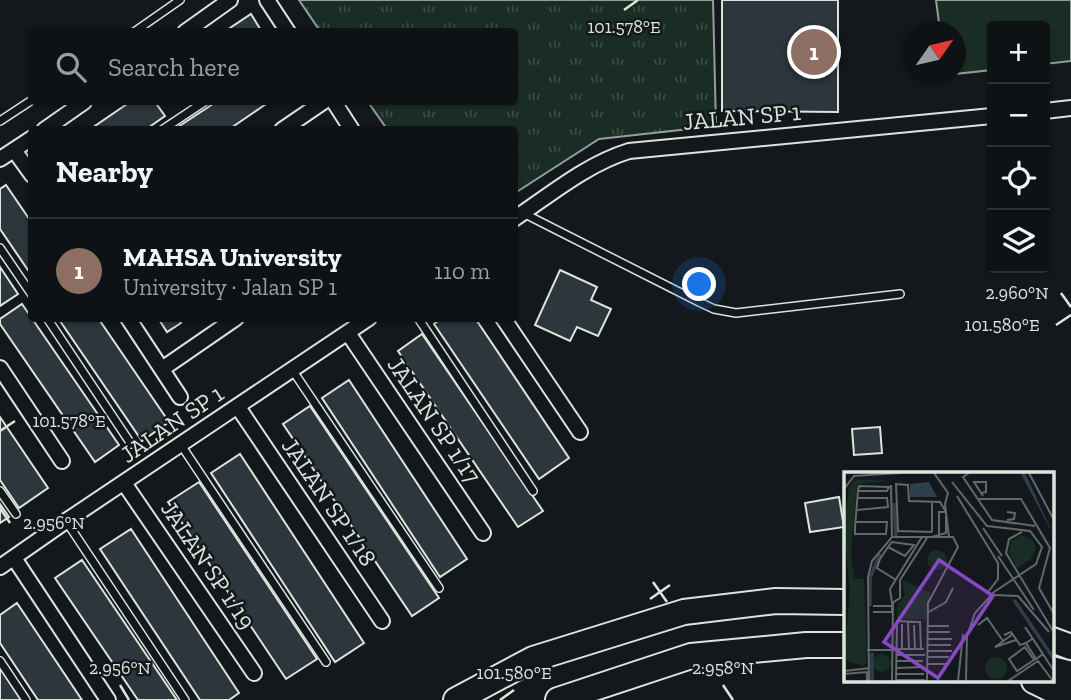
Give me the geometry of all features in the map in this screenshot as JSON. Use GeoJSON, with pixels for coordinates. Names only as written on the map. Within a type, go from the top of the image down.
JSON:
{"type":"FeatureCollection","features":[{"type":"Feature","properties":{"kind":"highway"},"geometry":{"type":"LineString","coordinates":[[456,700],[533,659],[684,612],[776,601],[844,602]]}},
{"type":"Feature","properties":{"kind":"highway"},"geometry":{"type":"LineString","coordinates":[[1054,641],[1071,647]]}},
{"type":"Feature","properties":{"kind":"highway"},"geometry":{"type":"LineString","coordinates":[[558,700],[691,656],[806,645],[844,645]]}},
{"type":"Feature","properties":{"kind":"highway"},"geometry":{"type":"LineString","coordinates":[[1054,670],[1071,674]]}},
{"type":"Feature","properties":{"kind":"highway"},"geometry":{"type":"LineString","coordinates":[[1036,682],[1071,699]]}},
{"type":"Feature","properties":{"kind":"street"},"geometry":{"type":"LineString","coordinates":[[190,28],[230,0]]}},
{"type":"Feature","properties":{"kind":"street"},"geometry":{"type":"LineString","coordinates":[[267,0],[285,28]]}},
{"type":"Feature","properties":{"kind":"street"},"geometry":{"type":"LineString","coordinates":[[50,126],[80,105]]}},
{"type":"Feature","properties":{"kind":"street"},"geometry":{"type":"LineString","coordinates":[[288,126],[319,105]]}},
{"type":"Feature","properties":{"kind":"street"},"geometry":{"type":"LineString","coordinates":[[336,105],[349,126]]}},
{"type":"Feature","properties":{"kind":"street"},"geometry":{"type":"LineString","coordinates":[[1050,110],[1071,108]]}},
{"type":"Feature","properties":{"kind":"street","name":"JALAN SP 1"},"geometry":{"type":"LineString","coordinates":[[519,216],[591,167],[629,151],[987,116]]}},
{"type":"Feature","properties":{"kind":"street"},"geometry":{"type":"LineString","coordinates":[[0,159],[28,141]]}},
{"type":"Feature","properties":{"kind":"street"},"geometry":{"type":"LineString","coordinates":[[14,150],[28,169]]}},
{"type":"Feature","properties":{"kind":"street"},"geometry":{"type":"LineString","coordinates":[[131,322],[180,397]]}},
{"type":"Feature","properties":{"kind":"street"},"geometry":{"type":"LineString","coordinates":[[162,369],[230,322]]}},
{"type":"Feature","properties":{"kind":"street","name":"JALAN SP 1"},"geometry":{"type":"LineString","coordinates":[[0,568],[363,322]]}},
{"type":"Feature","properties":{"kind":"street"},"geometry":{"type":"LineString","coordinates":[[506,322],[580,432]]}},
{"type":"Feature","properties":{"kind":"street","name":"JALAN SP 1/17"},"geometry":{"type":"LineString","coordinates":[[348,333],[483,533]]}},
{"type":"Feature","properties":{"kind":"street"},"geometry":{"type":"LineString","coordinates":[[0,368],[62,461]]}},
{"type":"Feature","properties":{"kind":"street","name":"JALAN SP 1/18"},"geometry":{"type":"LineString","coordinates":[[238,407],[382,621]]}},
{"type":"Feature","properties":{"kind":"street","name":"JALAN SP 1/19"},"geometry":{"type":"LineString","coordinates":[[124,483],[254,673]]}},
{"type":"Feature","properties":{"kind":"street"},"geometry":{"type":"LineString","coordinates":[[14,558],[107,700]]}},
{"type":"Feature","properties":{"kind":"lane"},"geometry":{"type":"LineString","coordinates":[[140,28],[180,0]]}},
{"type":"Feature","properties":{"kind":"lane"},"geometry":{"type":"LineString","coordinates":[[0,121],[28,103]]}},
{"type":"Feature","properties":{"kind":"lane"},"geometry":{"type":"LineString","coordinates":[[168,126],[200,105]]}},
{"type":"Feature","properties":{"kind":"lane"},"geometry":{"type":"LineString","coordinates":[[519,216],[714,309],[736,313],[900,294]]}},
{"type":"Feature","properties":{"kind":"lane"},"geometry":{"type":"LineString","coordinates":[[0,247],[28,289]]}},
{"type":"Feature","properties":{"kind":"lane"},"geometry":{"type":"LineString","coordinates":[[50,322],[131,444]]}},
{"type":"Feature","properties":{"kind":"lane"},"geometry":{"type":"LineString","coordinates":[[421,322],[533,491]]}},
{"type":"Feature","properties":{"kind":"lane"},"geometry":{"type":"LineString","coordinates":[[293,371],[439,588]]}},
{"type":"Feature","properties":{"kind":"lane"},"geometry":{"type":"LineString","coordinates":[[181,445],[326,662]]}},
{"type":"Feature","properties":{"kind":"lane"},"geometry":{"type":"LineString","coordinates":[[0,491],[16,514]]}},
{"type":"Feature","properties":{"kind":"lane"},"geometry":{"type":"LineString","coordinates":[[66,521],[185,700]]}},
{"type":"Feature","properties":{"kind":"lane"},"geometry":{"type":"LineString","coordinates":[[0,661],[26,700]]}},
{"type":"Feature","properties":{"kind":"green space"},"geometry":{"type":"Polygon","coordinates":[[[299,0],[713,0],[716,126],[599,139],[518,191],[518,126],[385,126],[370,105],[518,105],[518,28],[318,28],[299,0]]]}},
{"type":"Feature","properties":{"kind":"green space"},"geometry":{"type":"Polygon","coordinates":[[[936,0],[1071,0],[1071,61],[1050,63],[1050,21],[987,21],[987,71],[966,73],[966,21],[939,21],[936,0]]]}},
{"type":"Feature","properties":{"kind":"building"},"geometry":{"type":"Polygon","coordinates":[[[722,0],[838,0],[838,112],[722,111],[722,0]]]}},
{"type":"Feature","properties":{"kind":"building"},"geometry":{"type":"Polygon","coordinates":[[[251,14],[260,28],[230,28],[251,14]]]}},
{"type":"Feature","properties":{"kind":"building"},"geometry":{"type":"Polygon","coordinates":[[[126,105],[157,105],[165,116],[151,126],[95,126],[126,105]]]}},
{"type":"Feature","properties":{"kind":"building"},"geometry":{"type":"Polygon","coordinates":[[[211,105],[265,105],[234,126],[180,126],[211,105]]]}},
{"type":"Feature","properties":{"kind":"building"},"geometry":{"type":"Polygon","coordinates":[[[6,185],[28,217],[28,270],[0,229],[0,189],[6,185]]]}},
{"type":"Feature","properties":{"kind":"building"},"geometry":{"type":"Polygon","coordinates":[[[0,267],[18,294],[0,306],[0,267]]]}},
{"type":"Feature","properties":{"kind":"building"},"geometry":{"type":"Polygon","coordinates":[[[560,270],[597,287],[591,300],[611,309],[598,336],[577,327],[570,341],[535,325],[560,270]]]}},
{"type":"Feature","properties":{"kind":"building"},"geometry":{"type":"Polygon","coordinates":[[[22,304],[28,313],[28,322],[34,322],[119,445],[95,462],[0,324],[0,319],[22,304]]]}},
{"type":"Feature","properties":{"kind":"building"},"geometry":{"type":"Polygon","coordinates":[[[61,322],[101,322],[169,422],[142,441],[61,322]]]}},
{"type":"Feature","properties":{"kind":"building"},"geometry":{"type":"Polygon","coordinates":[[[161,322],[180,322],[181,323],[167,332],[161,322]]]}},
{"type":"Feature","properties":{"kind":"building"},"geometry":{"type":"Polygon","coordinates":[[[478,322],[569,458],[539,479],[434,324],[478,322]]]}},
{"type":"Feature","properties":{"kind":"building"},"geometry":{"type":"Polygon","coordinates":[[[422,334],[543,511],[518,527],[398,351],[422,334]]]}},
{"type":"Feature","properties":{"kind":"building"},"geometry":{"type":"Polygon","coordinates":[[[349,380],[467,559],[440,577],[322,398],[349,380]]]}},
{"type":"Feature","properties":{"kind":"building"},"geometry":{"type":"Polygon","coordinates":[[[310,406],[439,598],[412,616],[283,424],[310,406]]]}},
{"type":"Feature","properties":{"kind":"building"},"geometry":{"type":"Polygon","coordinates":[[[0,417],[48,488],[19,508],[0,480],[0,417]]]}},
{"type":"Feature","properties":{"kind":"building"},"geometry":{"type":"Polygon","coordinates":[[[880,427],[882,453],[854,455],[852,429],[880,427]]]}},
{"type":"Feature","properties":{"kind":"building"},"geometry":{"type":"Polygon","coordinates":[[[240,454],[364,643],[335,662],[211,473],[240,454]]]}},
{"type":"Feature","properties":{"kind":"building"},"geometry":{"type":"Polygon","coordinates":[[[199,482],[317,659],[286,679],[168,502],[199,482]]]}},
{"type":"Feature","properties":{"kind":"building"},"geometry":{"type":"Polygon","coordinates":[[[839,497],[844,527],[810,532],[805,503],[839,497]]]}},
{"type":"Feature","properties":{"kind":"building"},"geometry":{"type":"Polygon","coordinates":[[[0,504],[9,517],[0,523],[0,504]]]}},
{"type":"Feature","properties":{"kind":"building"},"geometry":{"type":"Polygon","coordinates":[[[131,529],[239,693],[229,700],[200,700],[100,549],[131,529]]]}},
{"type":"Feature","properties":{"kind":"building"},"geometry":{"type":"Polygon","coordinates":[[[82,560],[177,700],[138,700],[55,578],[82,560]]]}},
{"type":"Feature","properties":{"kind":"building"},"geometry":{"type":"Polygon","coordinates":[[[17,603],[82,700],[38,700],[0,643],[0,615],[17,603]]]}},
{"type":"Feature","properties":{"kind":"building"},"geometry":{"type":"Polygon","coordinates":[[[0,668],[21,700],[0,700],[0,668]]]}},
{"type":"Feature","properties":{"kind":"place","name":"MAHSA University"},"geometry":{"type":"Point","coordinates":[814,52]}}]}
